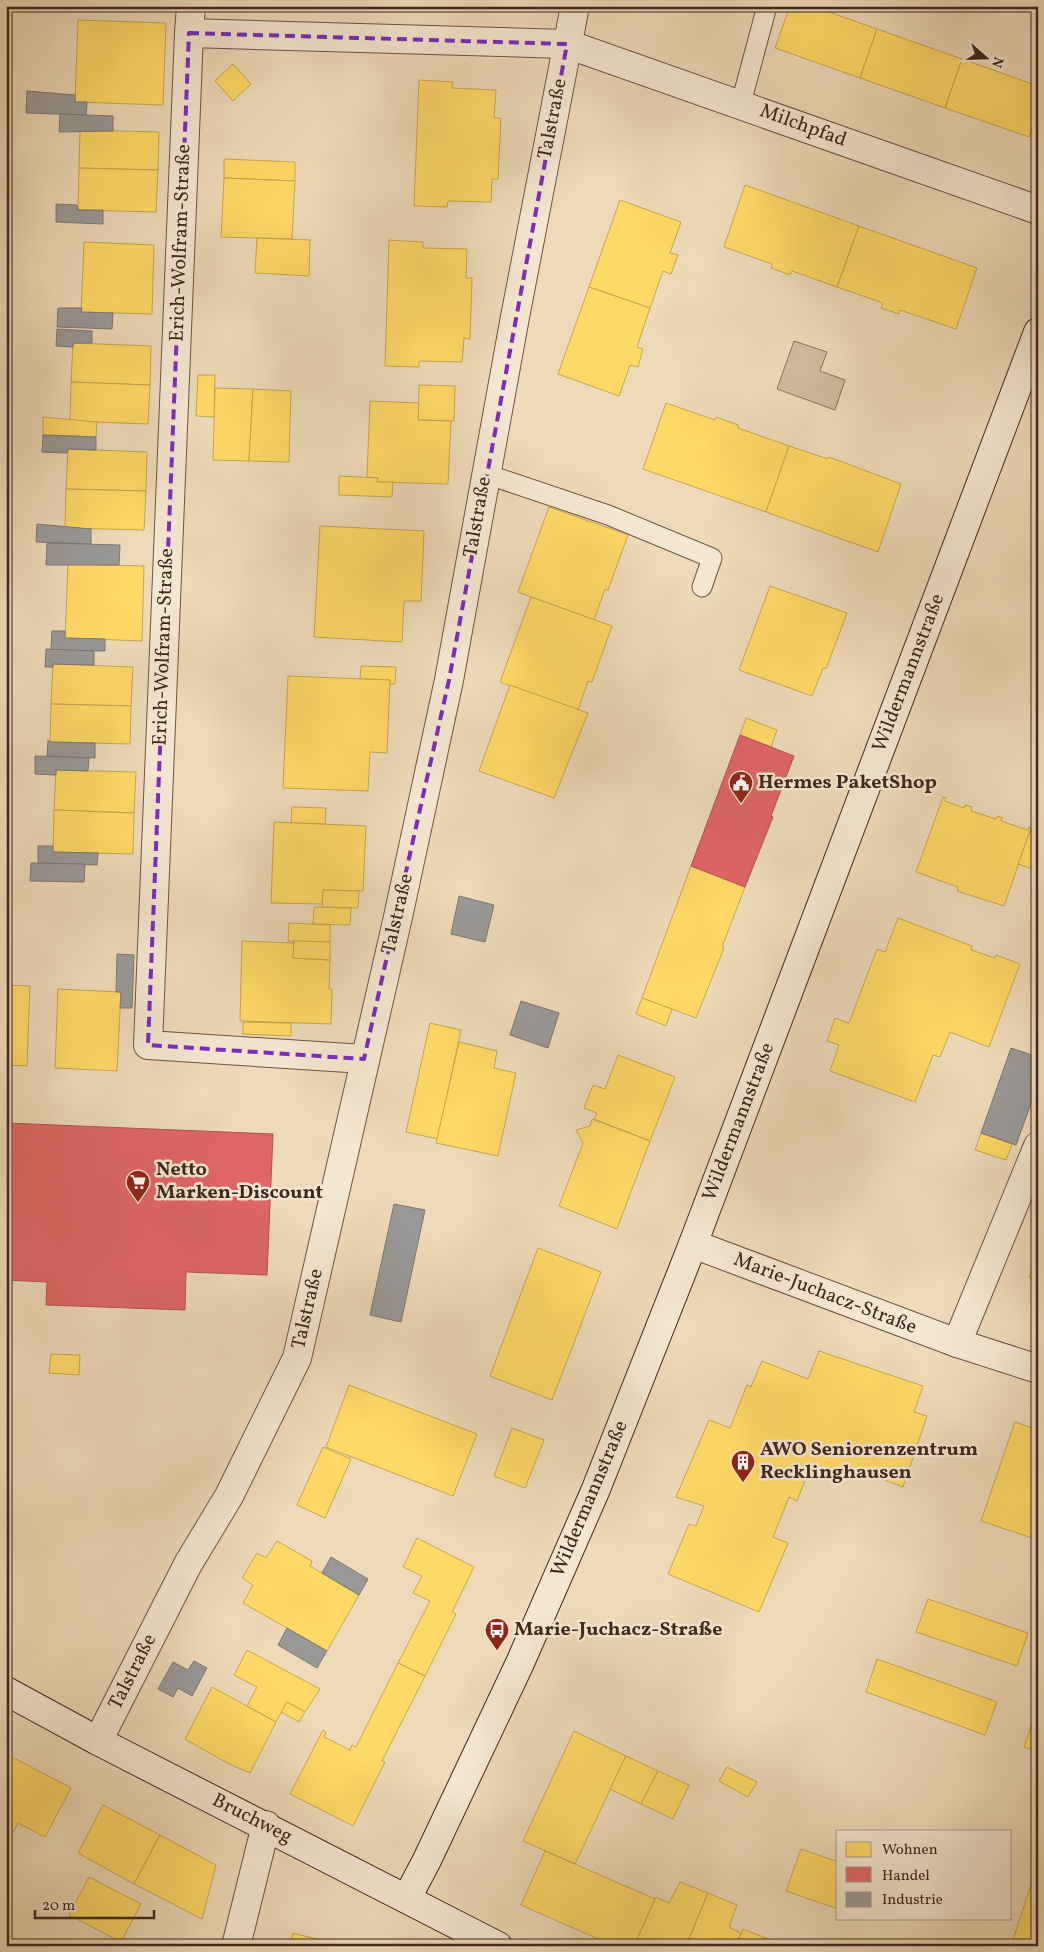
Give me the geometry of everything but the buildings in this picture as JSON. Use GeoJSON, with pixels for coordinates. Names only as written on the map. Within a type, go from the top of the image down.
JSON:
{"type":"FeatureCollection","features":[{"type":"Feature","properties":{"kind":"street","name":"Erich-Wolfram-Straße"},"geometry":{"type":"LineString","coordinates":[[191,6],[148,1045],[364,1059]]}},
{"type":"Feature","properties":{"kind":"street","name":"Talstraße"},"geometry":{"type":"LineString","coordinates":[[98,1741],[188,1564],[229,1496],[296,1358],[449,680],[575,6]]}},
{"type":"Feature","properties":{"kind":"street"},"geometry":{"type":"LineString","coordinates":[[189,33],[567,44]]}},
{"type":"Feature","properties":{"kind":"street","name":"Milchpfad"},"geometry":{"type":"LineString","coordinates":[[567,44],[741,103],[1038,210]]}},
{"type":"Feature","properties":{"kind":"street","name":"Wildermannstraße"},"geometry":{"type":"LineString","coordinates":[[406,1898],[427,1860],[528,1646],[596,1489],[693,1244],[1038,332]]}},
{"type":"Feature","properties":{"kind":"street"},"geometry":{"type":"LineString","coordinates":[[957,1343],[1038,1146]]}},
{"type":"Feature","properties":{"kind":"street","name":"Marie-Juchacz-Straße"},"geometry":{"type":"LineString","coordinates":[[693,1244],[957,1343],[1038,1369]]}},
{"type":"Feature","properties":{"kind":"street","name":"Bruchweg"},"geometry":{"type":"LineString","coordinates":[[6,1691],[98,1741],[498,1946]]}},
{"type":"Feature","properties":{"kind":"street"},"geometry":{"type":"LineString","coordinates":[[236,1946],[266,1826]]}},
{"type":"Feature","properties":{"kind":"lane"},"geometry":{"type":"LineString","coordinates":[[741,103],[766,6]]}},
{"type":"Feature","properties":{"kind":"lane"},"geometry":{"type":"LineString","coordinates":[[486,474],[608,515],[712,558],[702,587]]}},
{"type":"Feature","properties":{"kind":"highlighted area"},"geometry":{"type":"Polygon","coordinates":[[[189,33],[567,44],[449,680],[364,1059],[148,1045],[189,33]]]}},
{"type":"Feature","properties":{"kind":"shaded area"},"geometry":{"type":"Polygon","coordinates":[[[794,341],[827,352],[820,371],[845,380],[835,410],[777,389],[794,341]]]}},
{"type":"Feature","properties":{"kind":"place","name":"Hermes PaketShop"},"geometry":{"type":"Point","coordinates":[741,804]}},
{"type":"Feature","properties":{"kind":"place","name":"Netto Marken-Discount"},"geometry":{"type":"Point","coordinates":[138,1203]}},
{"type":"Feature","properties":{"kind":"place","name":"AWO Seniorenzentrum Recklinghausen"},"geometry":{"type":"Point","coordinates":[743,1483]}},
{"type":"Feature","properties":{"kind":"place","name":"Marie-Juchacz-Straße"},"geometry":{"type":"Point","coordinates":[497,1651]}}]}
